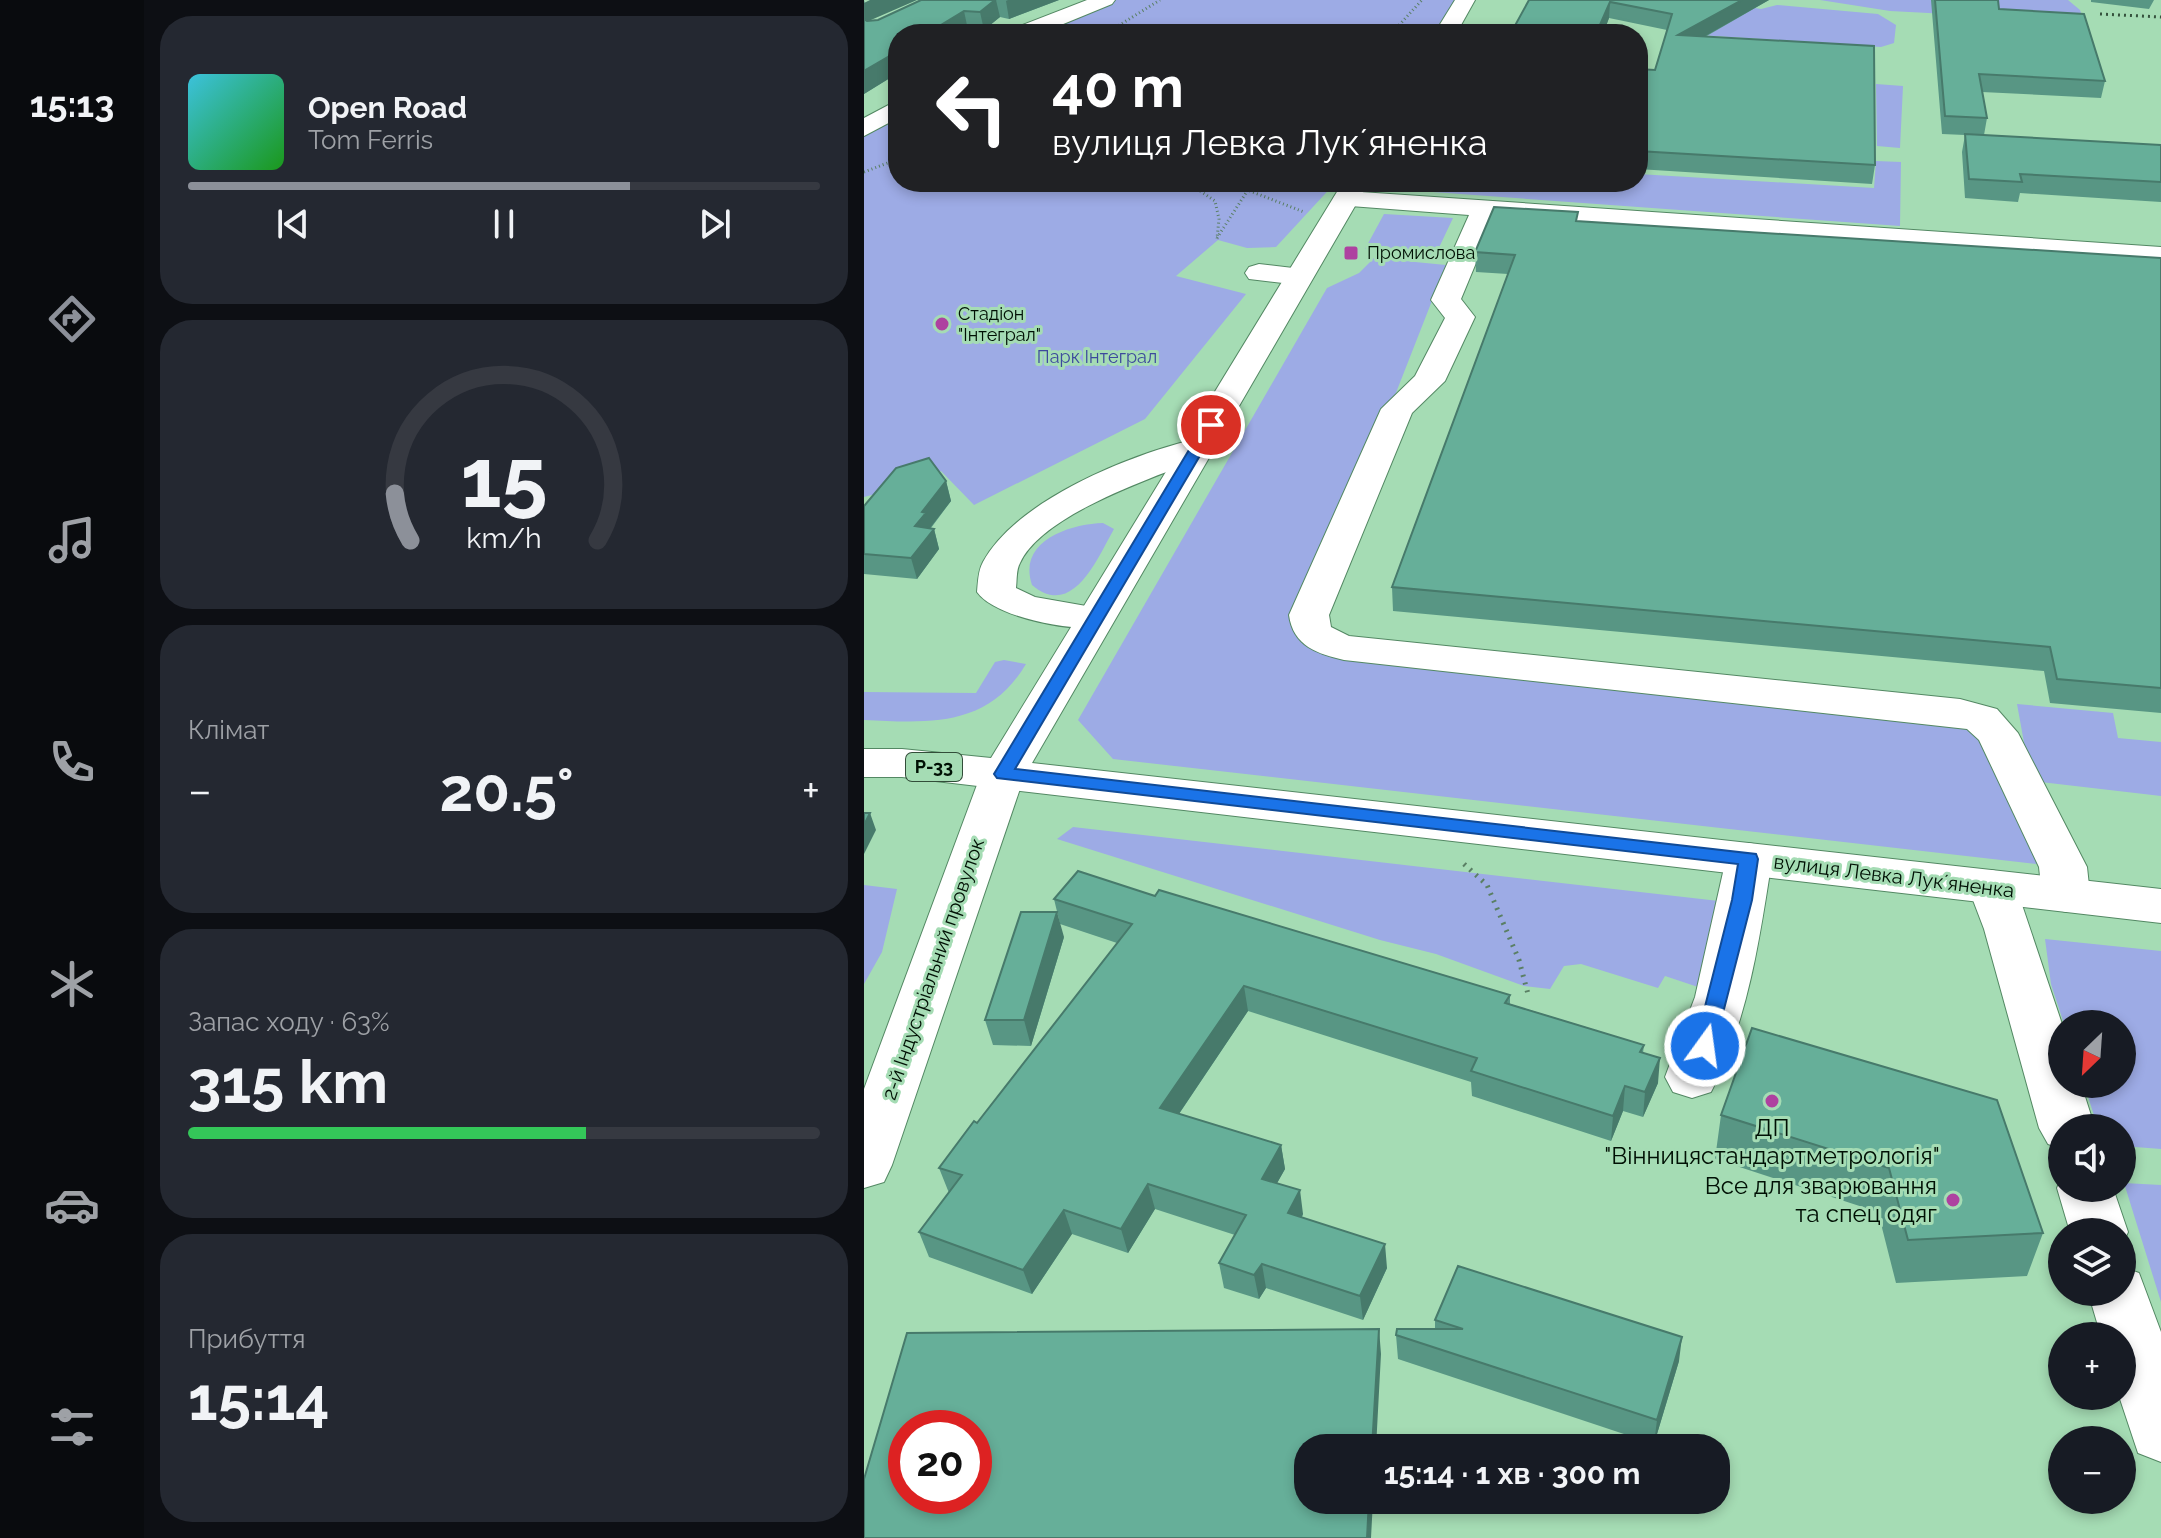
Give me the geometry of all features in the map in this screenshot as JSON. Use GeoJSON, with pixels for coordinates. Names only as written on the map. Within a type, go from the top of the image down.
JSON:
{"type":"FeatureCollection","features":[{"type":"Feature","properties":{"kind":"main road"},"geometry":{"type":"LineString","coordinates":[[1044,24],[1105,0]]}},
{"type":"Feature","properties":{"kind":"main road"},"geometry":{"type":"LineString","coordinates":[[1451,24],[1465,0]]}},
{"type":"Feature","properties":{"kind":"main road"},"geometry":{"type":"LineString","coordinates":[[1043,4],[1081,9]]}},
{"type":"Feature","properties":{"kind":"main road"},"geometry":{"type":"LineString","coordinates":[[864,129],[888,104]]}},
{"type":"Feature","properties":{"kind":"main road","name":"2-й Індустріальний провулок"},"geometry":{"type":"LineString","coordinates":[[864,1165],[1003,774],[1350,192]]}},
{"type":"Feature","properties":{"kind":"main road"},"geometry":{"type":"LineString","coordinates":[[1365,192],[1485,209],[2161,255]]}},
{"type":"Feature","properties":{"kind":"main road"},"geometry":{"type":"LineString","coordinates":[[1485,209],[1446,300],[1460,317],[1429,381],[1397,409],[1309,615],[1315,636],[1344,648],[1944,710],[1982,719],[1997,733],[2063,867],[2066,895]]}},
{"type":"Feature","properties":{"kind":"main road"},"geometry":{"type":"LineString","coordinates":[[1259,273],[1300,276]]}},
{"type":"Feature","properties":{"kind":"main road"},"geometry":{"type":"LineString","coordinates":[[1095,618],[1011,602],[996,592],[994,575],[1000,559],[1015,541],[1065,505],[1196,449]]}},
{"type":"Feature","properties":{"kind":"main road","name":"вулиця Левка Лукʼяненка"},"geometry":{"type":"LineString","coordinates":[[864,763],[902,763],[1003,774],[2161,906]]}},
{"type":"Feature","properties":{"kind":"main road"},"geometry":{"type":"LineString","coordinates":[[1692,1077],[1709,1032],[1742,900],[1749,859]]}},
{"type":"Feature","properties":{"kind":"main road"},"geometry":{"type":"LineString","coordinates":[[1992,887],[2008,929],[2063,1114]]}},
{"type":"Feature","properties":{"kind":"main road"},"geometry":{"type":"LineString","coordinates":[[2122,1306],[2161,1431]]}},
{"type":"Feature","properties":{"kind":"path"},"geometry":{"type":"LineString","coordinates":[[1121,24],[1160,0]]}},
{"type":"Feature","properties":{"kind":"path"},"geometry":{"type":"LineString","coordinates":[[1400,24],[1422,0]]}},
{"type":"Feature","properties":{"kind":"path"},"geometry":{"type":"LineString","coordinates":[[864,172],[888,165]]}},
{"type":"Feature","properties":{"kind":"path"},"geometry":{"type":"LineString","coordinates":[[1202,192],[1215,201],[1219,219],[1217,239],[1247,192]]}},
{"type":"Feature","properties":{"kind":"path"},"geometry":{"type":"LineString","coordinates":[[1464,864],[1487,885],[1519,960],[1528,994]]}},
{"type":"Feature","properties":{"kind":"green space"},"geometry":{"type":"Polygon","coordinates":[[[1107,0],[1455,0],[1441,24],[1046,24],[1107,0]]]}},
{"type":"Feature","properties":{"kind":"green space"},"geometry":{"type":"Polygon","coordinates":[[[1820,0],[2068,0],[2080,10],[2082,16],[2060,20],[1890,11],[1820,0]]]}},
{"type":"Feature","properties":{"kind":"green space"},"geometry":{"type":"Polygon","coordinates":[[[1724,3],[1761,9],[1777,5],[1878,14],[1896,25],[1894,43],[1881,47],[1699,35],[1724,3]]]}},
{"type":"Feature","properties":{"kind":"green space"},"geometry":{"type":"Polygon","coordinates":[[[1876,84],[1903,86],[1900,148],[1877,146],[1876,84]]]}},
{"type":"Feature","properties":{"kind":"green space","name":"Парк Інтеграл"},"geometry":{"type":"Polygon","coordinates":[[[888,113],[888,192],[1327,192],[1276,247],[1247,248],[1218,240],[1176,276],[1246,294],[1145,419],[974,505],[941,471],[864,497],[864,129],[888,113]]]}},
{"type":"Feature","properties":{"kind":"green space"},"geometry":{"type":"Polygon","coordinates":[[[1876,161],[1901,162],[1900,226],[1432,192],[1648,192],[1648,175],[1874,188],[1876,161]]]}},
{"type":"Feature","properties":{"kind":"green space"},"geometry":{"type":"Polygon","coordinates":[[[1384,214],[1453,218],[1436,254],[1365,249],[1384,214]]]}},
{"type":"Feature","properties":{"kind":"green space"},"geometry":{"type":"Polygon","coordinates":[[[1374,258],[1446,265],[1309,615],[1315,636],[1972,715],[2063,867],[1113,759],[1078,720],[1327,288],[1359,273],[1374,258]]]}},
{"type":"Feature","properties":{"kind":"green space"},"geometry":{"type":"Polygon","coordinates":[[[1103,523],[1114,529],[1092,568],[1072,590],[1060,595],[1047,594],[1032,585],[1029,570],[1039,546],[1062,531],[1103,523]]]}},
{"type":"Feature","properties":{"kind":"green space"},"geometry":{"type":"Polygon","coordinates":[[[1004,660],[1026,664],[1011,685],[975,711],[955,717],[911,722],[864,720],[864,692],[976,693],[995,662],[1004,660]]]}},
{"type":"Feature","properties":{"kind":"green space"},"geometry":{"type":"Polygon","coordinates":[[[2017,704],[2113,713],[2118,738],[2161,742],[2161,796],[2031,781],[2017,704]]]}},
{"type":"Feature","properties":{"kind":"green space"},"geometry":{"type":"Polygon","coordinates":[[[1073,827],[1745,904],[1714,903],[1721,910],[1701,988],[1665,976],[1658,988],[1581,964],[1564,966],[1550,989],[1524,986],[1436,954],[1380,940],[1057,839],[1073,827]]]}},
{"type":"Feature","properties":{"kind":"green space"},"geometry":{"type":"Polygon","coordinates":[[[864,885],[897,889],[882,952],[864,984],[864,885]]]}},
{"type":"Feature","properties":{"kind":"green space"},"geometry":{"type":"Polygon","coordinates":[[[2045,939],[2161,951],[2161,1149],[2136,1147],[2136,1114],[2094,1114],[2088,1098],[2136,1098],[2136,1010],[2059,1010],[2051,984],[2045,939]]]}},
{"type":"Feature","properties":{"kind":"green space"},"geometry":{"type":"Polygon","coordinates":[[[2136,1184],[2161,1185],[2161,1302],[2136,1218],[2130,1202],[2136,1202],[2136,1184]]]}},
{"type":"Feature","properties":{"kind":"building"},"geometry":{"type":"Polygon","coordinates":[[[921,0],[995,0],[980,12],[964,11],[943,24],[888,24],[888,57],[864,71],[864,19],[878,20],[921,0]]]}},
{"type":"Feature","properties":{"kind":"building"},"geometry":{"type":"Polygon","coordinates":[[[1529,0],[1742,0],[1678,35],[1874,46],[1875,165],[1648,152],[1648,70],[1655,70],[1672,14],[1610,2],[1600,24],[1516,24],[1529,0]]]}},
{"type":"Feature","properties":{"kind":"building"},"geometry":{"type":"Polygon","coordinates":[[[1935,0],[1998,0],[1999,9],[2084,14],[2105,81],[1979,74],[1987,118],[1945,116],[1935,0]]]}},
{"type":"Feature","properties":{"kind":"building"},"geometry":{"type":"Polygon","coordinates":[[[1965,134],[2161,145],[2161,182],[2020,174],[2022,182],[1969,179],[1965,134]]]}},
{"type":"Feature","properties":{"kind":"building"},"geometry":{"type":"Polygon","coordinates":[[[1494,207],[1578,212],[1576,221],[2161,258],[2161,688],[2057,679],[2050,647],[1392,587],[1515,255],[1475,252],[1494,207]]]}},
{"type":"Feature","properties":{"kind":"building"},"geometry":{"type":"Polygon","coordinates":[[[929,458],[946,481],[915,526],[934,529],[911,558],[864,554],[864,506],[896,468],[929,458]]]}},
{"type":"Feature","properties":{"kind":"building"},"geometry":{"type":"Polygon","coordinates":[[[1078,871],[1155,896],[1159,890],[1510,995],[1505,1003],[1644,1045],[1640,1052],[1660,1058],[1645,1092],[1625,1086],[1613,1116],[1471,1071],[1477,1058],[1244,986],[1160,1108],[1281,1145],[1262,1179],[1300,1190],[1288,1213],[1385,1244],[1360,1296],[1262,1264],[1254,1275],[1219,1263],[1246,1215],[1148,1184],[1121,1229],[1064,1210],[1023,1270],[919,1232],[962,1175],[939,1168],[1132,924],[1054,899],[1078,871]]]}},
{"type":"Feature","properties":{"kind":"building"},"geometry":{"type":"Polygon","coordinates":[[[1021,912],[1057,912],[1024,1020],[985,1020],[1021,912]]]}},
{"type":"Feature","properties":{"kind":"building"},"geometry":{"type":"Polygon","coordinates":[[[1752,1028],[1997,1100],[2043,1233],[1908,1240],[1889,1168],[1721,1115],[1752,1028]]]}},
{"type":"Feature","properties":{"kind":"building"},"geometry":{"type":"Polygon","coordinates":[[[1458,1266],[1682,1337],[1657,1420],[1396,1335],[1397,1329],[1463,1329],[1435,1320],[1458,1266]]]}},
{"type":"Feature","properties":{"kind":"building"},"geometry":{"type":"Polygon","coordinates":[[[1379,1329],[1373,1434],[1294,1434],[1294,1514],[1368,1514],[1367,1538],[864,1538],[864,1479],[907,1333],[1379,1329]]]}},
{"type":"Feature","properties":{"kind":"railway"},"geometry":{"type":"LineString","coordinates":[[2100,14],[2161,17]]}},
{"type":"Feature","properties":{"kind":"place","name":"Промислова"},"geometry":{"type":"Point","coordinates":[1351,253]}},
{"type":"Feature","properties":{"kind":"place","name":"Стадіон \"Інтеграл\""},"geometry":{"type":"Point","coordinates":[942,324]}},
{"type":"Feature","properties":{"kind":"place","name":"ДП \"Вінницястандартметрологія\""},"geometry":{"type":"Point","coordinates":[1772,1101]}},
{"type":"Feature","properties":{"kind":"place","name":"Все для зварювання та спец одяг"},"geometry":{"type":"Point","coordinates":[1953,1200]}},
{"type":"Feature","properties":{"kind":"route"},"geometry":{"type":"LineString","coordinates":[[1211,425],[1003,774],[1749,859],[1742,900],[1705,1046]]}}]}
